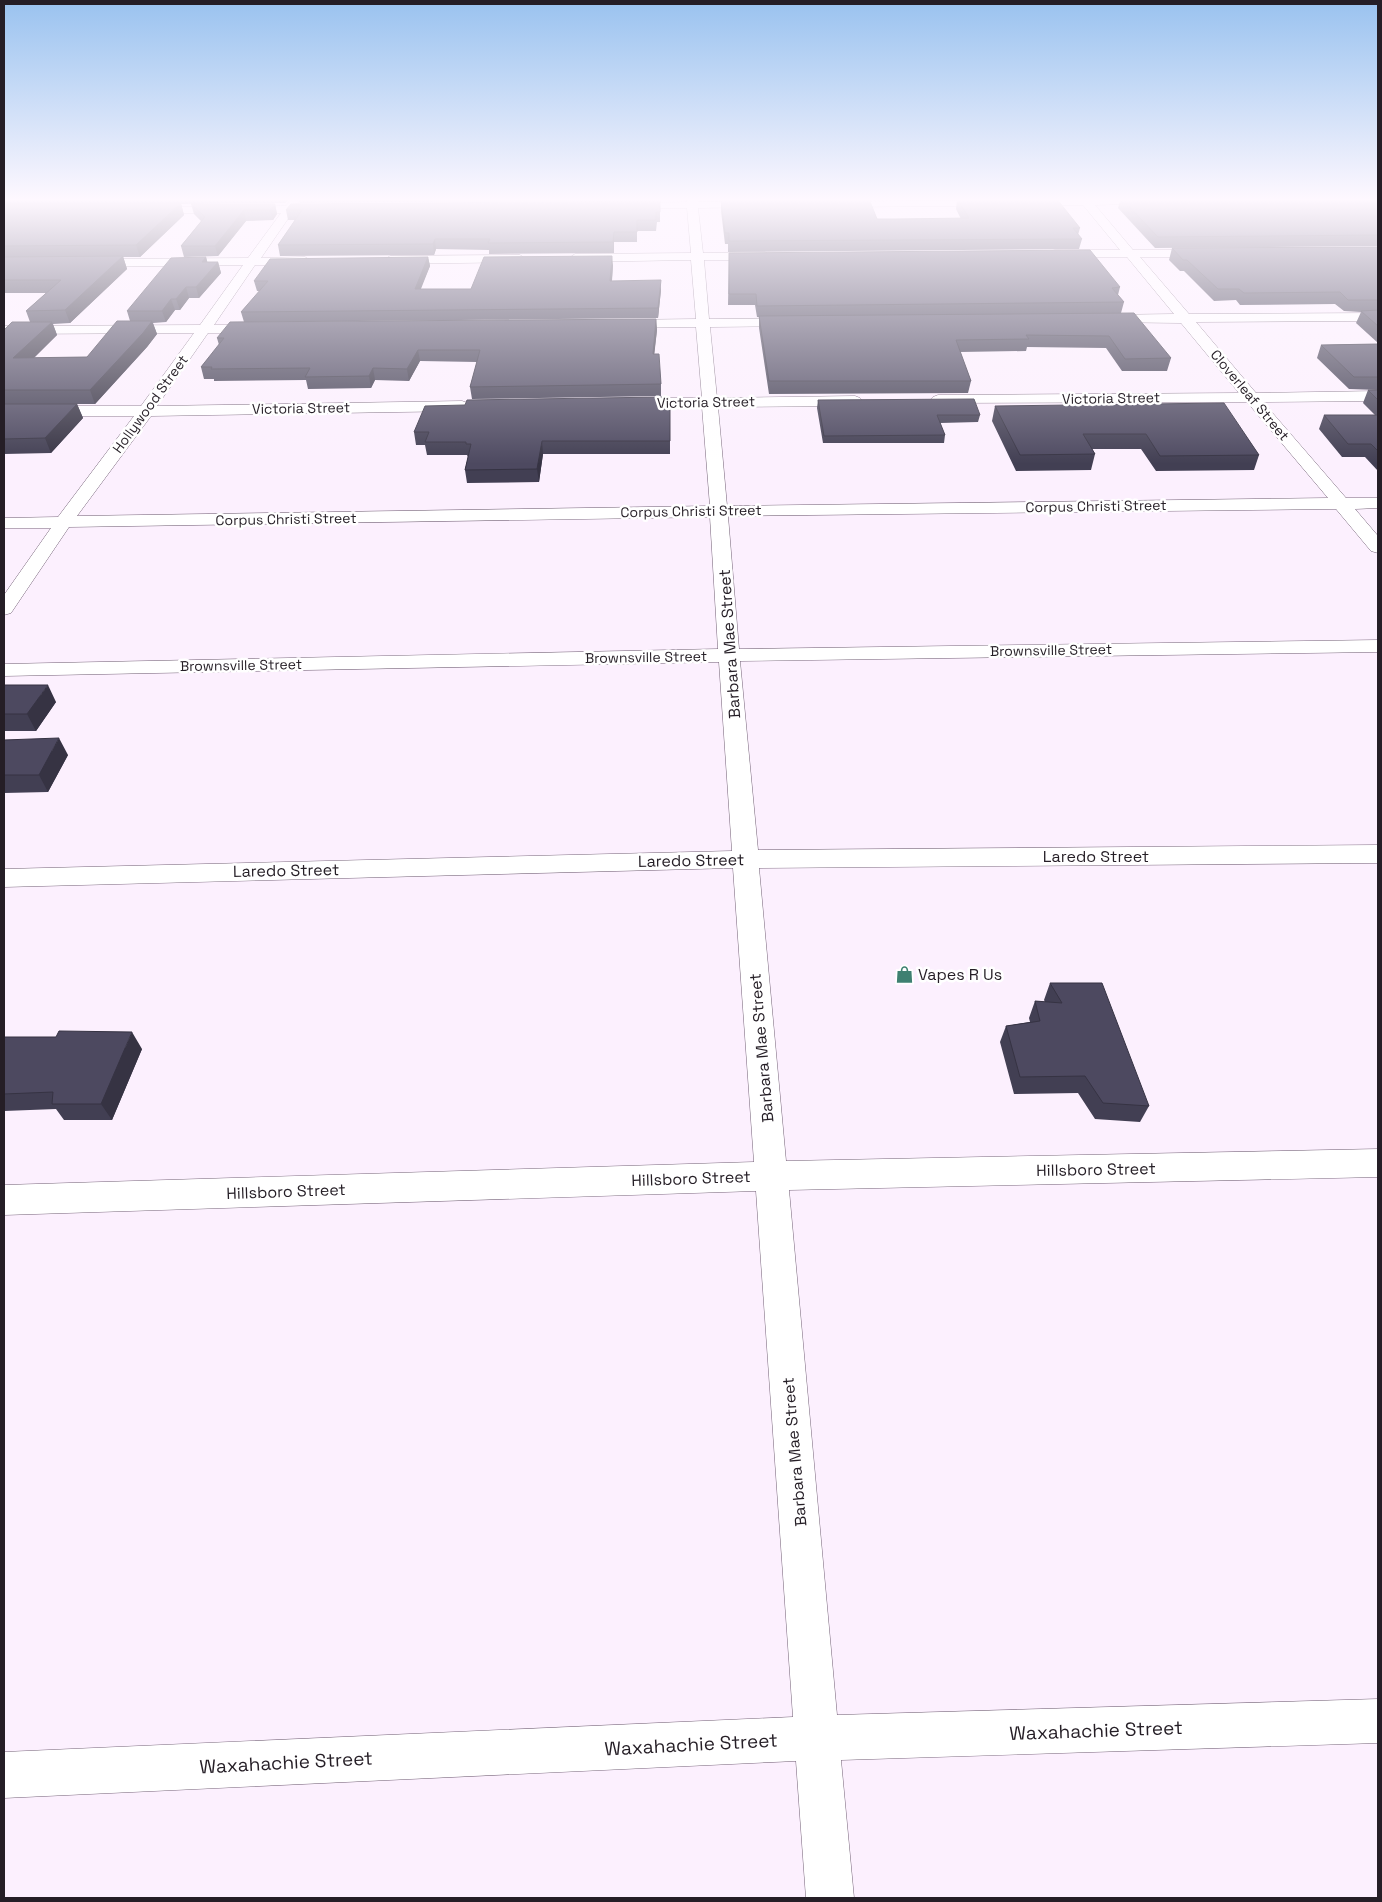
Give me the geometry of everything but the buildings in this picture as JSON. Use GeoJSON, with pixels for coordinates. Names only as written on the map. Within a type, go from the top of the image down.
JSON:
{"type":"FeatureCollection","features":[{"type":"Feature","properties":{"kind":"street","name":"Hollywood Street"},"geometry":{"type":"LineString","coordinates":[[4,609],[63,523],[146,411],[233,287]]}},
{"type":"Feature","properties":{"kind":"street","name":"Barbara Mae Street"},"geometry":{"type":"LineString","coordinates":[[700,287],[830,1898]]}},
{"type":"Feature","properties":{"kind":"street","name":"Cloverleaf Street"},"geometry":{"type":"LineString","coordinates":[[1158,287],[1378,547]]}},
{"type":"Feature","properties":{"kind":"street"},"geometry":{"type":"LineString","coordinates":[[1087,320],[1378,317]]}},
{"type":"Feature","properties":{"kind":"street"},"geometry":{"type":"LineString","coordinates":[[603,324],[811,322]]}},
{"type":"Feature","properties":{"kind":"street"},"geometry":{"type":"LineString","coordinates":[[4,330],[273,328]]}},
{"type":"Feature","properties":{"kind":"street","name":"Victoria Street"},"geometry":{"type":"LineString","coordinates":[[926,400],[1378,396]]}},
{"type":"Feature","properties":{"kind":"street","name":"Victoria Street"},"geometry":{"type":"LineString","coordinates":[[610,404],[867,400]]}},
{"type":"Feature","properties":{"kind":"street","name":"Victoria Street"},"geometry":{"type":"LineString","coordinates":[[4,411],[482,406]]}},
{"type":"Feature","properties":{"kind":"street","name":"Corpus Christi Street"},"geometry":{"type":"LineString","coordinates":[[4,523],[719,511],[1378,503]]}},
{"type":"Feature","properties":{"kind":"street","name":"Brownsville Street"},"geometry":{"type":"LineString","coordinates":[[4,670],[728,655],[1378,646]]}},
{"type":"Feature","properties":{"kind":"street","name":"Laredo Street"},"geometry":{"type":"LineString","coordinates":[[4,878],[746,859],[1378,854]]}},
{"type":"Feature","properties":{"kind":"street","name":"Hillsboro Street"},"geometry":{"type":"LineString","coordinates":[[4,1200],[772,1176],[1378,1163]]}},
{"type":"Feature","properties":{"kind":"street","name":"Waxahachie Street"},"geometry":{"type":"LineString","coordinates":[[4,1775],[817,1738],[1378,1721]]}},
{"type":"Feature","properties":{"kind":"place","name":"Vapes R Us"},"geometry":{"type":"Point","coordinates":[904,974]}}]}
